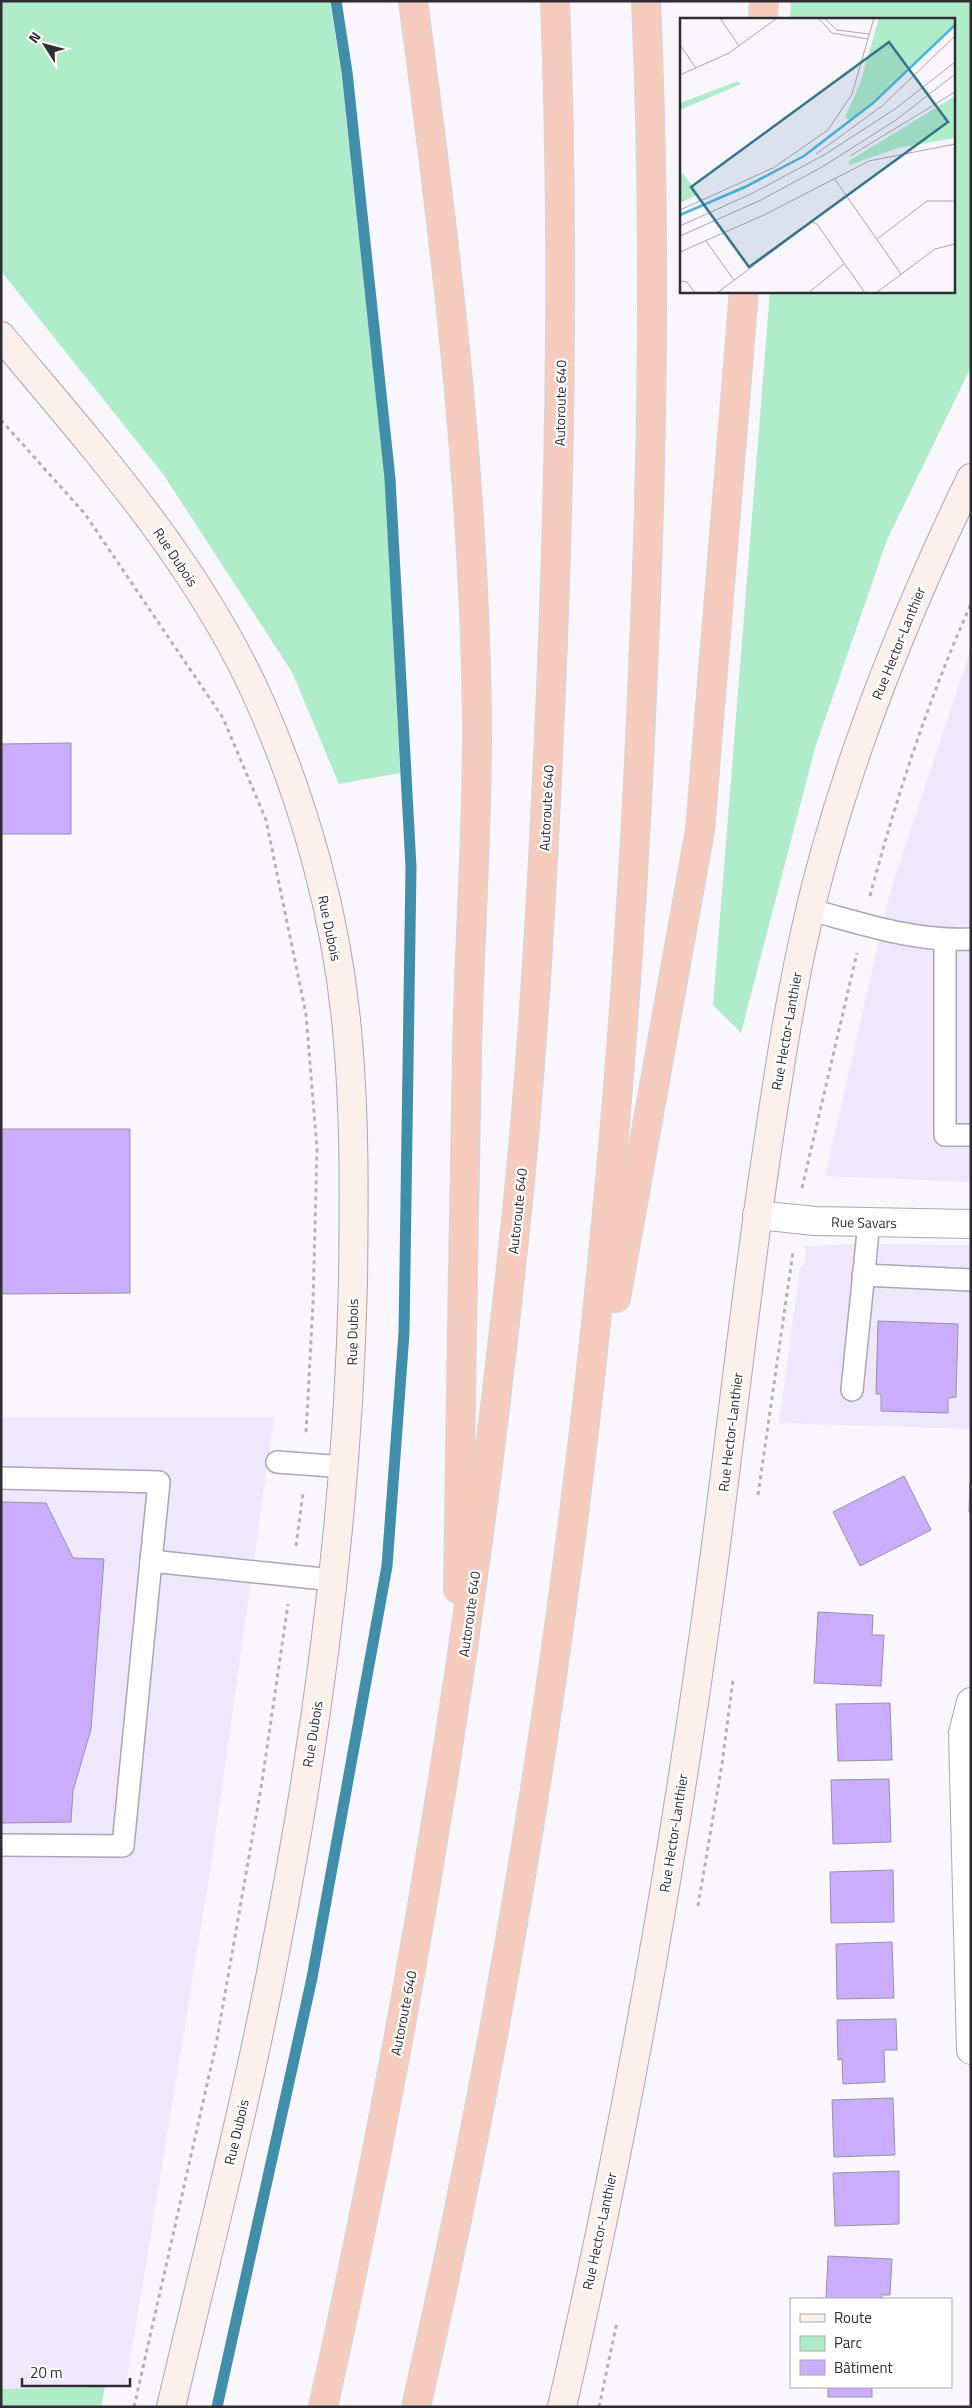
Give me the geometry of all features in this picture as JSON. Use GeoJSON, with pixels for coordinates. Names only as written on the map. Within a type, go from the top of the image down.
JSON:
{"type":"FeatureCollection","features":[{"type":"Feature","properties":{"kind":"highway"},"geometry":{"type":"LineString","coordinates":[[413,1],[440,203],[463,423],[472,570],[477,717],[475,870],[467,1048],[456,1707]]}},
{"type":"Feature","properties":{"kind":"highway","name":"Autoroute 640"},"geometry":{"type":"LineString","coordinates":[[323,2407],[397,2047],[456,1707],[484,1508],[515,1232],[541,907],[560,426],[559,146],[555,1]]}},
{"type":"Feature","properties":{"kind":"highway"},"geometry":{"type":"LineString","coordinates":[[569,1561],[604,1249],[627,976],[640,772],[648,573],[651,388],[646,1]]}},
{"type":"Feature","properties":{"kind":"highway"},"geometry":{"type":"LineString","coordinates":[[763,18],[764,1]]}},
{"type":"Feature","properties":{"kind":"highway"},"geometry":{"type":"LineString","coordinates":[[416,2407],[460,2207],[513,1930],[569,1561],[700,830],[744,292]]}},
{"type":"Feature","properties":{"kind":"street","name":"Rue Dubois"},"geometry":{"type":"LineString","coordinates":[[1,336],[119,478],[166,540],[201,593],[260,701],[304,819],[330,923],[343,995],[350,1076],[355,1190],[351,1362],[345,1467],[325,1651],[298,1832],[276,1948],[252,2064],[171,2407]]}},
{"type":"Feature","properties":{"kind":"street","name":"Rue Hector-Lanthier"},"geometry":{"type":"LineString","coordinates":[[562,2407],[633,2065],[660,1909],[709,1598],[757,1215],[788,1015],[826,850],[866,726],[913,605],[971,478]]}},
{"type":"Feature","properties":{"kind":"street","name":"Rue Savars"},"geometry":{"type":"LineString","coordinates":[[757,1215],[815,1221],[971,1224]]}},
{"type":"Feature","properties":{"kind":"street"},"geometry":{"type":"LineString","coordinates":[[971,1702],[963,1732],[971,2050]]}},
{"type":"Feature","properties":{"kind":"lane"},"geometry":{"type":"LineString","coordinates":[[811,910],[917,938],[971,939],[971,933]]}},
{"type":"Feature","properties":{"kind":"lane"},"geometry":{"type":"LineString","coordinates":[[945,940],[945,1135],[971,1135]]}},
{"type":"Feature","properties":{"kind":"lane"},"geometry":{"type":"LineString","coordinates":[[852,1390],[869,1222]]}},
{"type":"Feature","properties":{"kind":"lane"},"geometry":{"type":"LineString","coordinates":[[863,1275],[971,1280]]}},
{"type":"Feature","properties":{"kind":"lane"},"geometry":{"type":"LineString","coordinates":[[277,1462],[345,1467]]}},
{"type":"Feature","properties":{"kind":"lane"},"geometry":{"type":"LineString","coordinates":[[1,1478],[159,1482],[123,1846],[1,1845]]}},
{"type":"Feature","properties":{"kind":"lane"},"geometry":{"type":"LineString","coordinates":[[151,1561],[333,1580]]}},
{"type":"Feature","properties":{"kind":"path"},"geometry":{"type":"LineString","coordinates":[[1,420],[85,514],[223,718],[270,834],[306,1014],[317,1149],[313,1304],[302,1503],[262,1782],[216,2044],[134,2407]]}},
{"type":"Feature","properties":{"kind":"path"},"geometry":{"type":"LineString","coordinates":[[869,902],[899,792],[934,693],[971,604]]}},
{"type":"Feature","properties":{"kind":"path"},"geometry":{"type":"LineString","coordinates":[[803,1186],[859,944]]}},
{"type":"Feature","properties":{"kind":"shaded area"},"geometry":{"type":"Polygon","coordinates":[[[971,649],[971,1182],[825,1176],[890,893],[971,649]]]}},
{"type":"Feature","properties":{"kind":"shaded area"},"geometry":{"type":"Polygon","coordinates":[[[855,1244],[971,1245],[971,1429],[779,1423],[800,1268],[805,1261],[805,1246],[855,1244]]]}},
{"type":"Feature","properties":{"kind":"shaded area"},"geometry":{"type":"Polygon","coordinates":[[[1,1417],[274,1417],[210,1872],[126,2386],[1,2389],[1,1417]]]}},
{"type":"Feature","properties":{"kind":"green space"},"geometry":{"type":"Polygon","coordinates":[[[1,1],[330,1],[341,72],[385,481],[400,773],[339,784],[292,672],[163,474],[1,271],[1,1]]]}},
{"type":"Feature","properties":{"kind":"green space"},"geometry":{"type":"Polygon","coordinates":[[[791,1],[971,1],[971,367],[887,540],[815,748],[741,1033],[713,1005],[770,292],[954,292],[954,18],[790,18],[791,1]]]}},
{"type":"Feature","properties":{"kind":"green space"},"geometry":{"type":"Polygon","coordinates":[[[105,2387],[101,2407],[1,2407],[1,2389],[105,2387]]]}},
{"type":"Feature","properties":{"kind":"building"},"geometry":{"type":"Polygon","coordinates":[[[71,743],[71,834],[1,834],[1,744],[71,743]]]}},
{"type":"Feature","properties":{"kind":"building"},"geometry":{"type":"Polygon","coordinates":[[[1,1129],[130,1129],[130,1293],[1,1294],[1,1129]]]}},
{"type":"Feature","properties":{"kind":"building"},"geometry":{"type":"Polygon","coordinates":[[[878,1321],[958,1324],[956,1397],[948,1398],[948,1413],[881,1411],[881,1394],[876,1394],[878,1321]]]}},
{"type":"Feature","properties":{"kind":"building"},"geometry":{"type":"Polygon","coordinates":[[[904,1476],[931,1530],[860,1566],[833,1512],[904,1476]]]}},
{"type":"Feature","properties":{"kind":"building"},"geometry":{"type":"Polygon","coordinates":[[[970,1482],[971,1512],[969,1512],[970,1482]]]}},
{"type":"Feature","properties":{"kind":"building"},"geometry":{"type":"Polygon","coordinates":[[[1,1502],[46,1503],[73,1558],[104,1559],[91,1729],[73,1791],[71,1822],[1,1823],[1,1502]]]}},
{"type":"Feature","properties":{"kind":"building"},"geometry":{"type":"Polygon","coordinates":[[[818,1612],[873,1615],[872,1635],[884,1635],[881,1686],[814,1683],[818,1612]]]}},
{"type":"Feature","properties":{"kind":"building"},"geometry":{"type":"Polygon","coordinates":[[[890,1703],[892,1760],[838,1761],[836,1704],[890,1703]]]}},
{"type":"Feature","properties":{"kind":"building"},"geometry":{"type":"Polygon","coordinates":[[[889,1779],[891,1842],[833,1844],[831,1780],[889,1779]]]}},
{"type":"Feature","properties":{"kind":"building"},"geometry":{"type":"Polygon","coordinates":[[[893,1870],[894,1922],[831,1923],[830,1872],[893,1870]]]}},
{"type":"Feature","properties":{"kind":"building"},"geometry":{"type":"Polygon","coordinates":[[[892,1942],[894,1998],[837,1999],[836,1944],[892,1942]]]}},
{"type":"Feature","properties":{"kind":"building"},"geometry":{"type":"Polygon","coordinates":[[[896,2019],[897,2050],[884,2050],[885,2082],[843,2084],[842,2059],[838,2060],[837,2020],[896,2019]]]}},
{"type":"Feature","properties":{"kind":"building"},"geometry":{"type":"Polygon","coordinates":[[[893,2098],[895,2155],[834,2157],[832,2100],[893,2098]]]}},
{"type":"Feature","properties":{"kind":"building"},"geometry":{"type":"Polygon","coordinates":[[[899,2171],[899,2224],[835,2226],[833,2173],[899,2171]]]}},
{"type":"Feature","properties":{"kind":"building"},"geometry":{"type":"Polygon","coordinates":[[[828,2256],[892,2259],[890,2295],[882,2295],[882,2298],[826,2298],[828,2256]]]}},
{"type":"Feature","properties":{"kind":"building"},"geometry":{"type":"Polygon","coordinates":[[[828,2388],[872,2388],[872,2397],[828,2397],[828,2388]]]}},
{"type":"Feature","properties":{"kind":"waterway"},"geometry":{"type":"LineString","coordinates":[[217,2407],[312,1978],[387,1566],[404,1333],[411,867],[390,479],[347,72],[336,1]]}}]}
